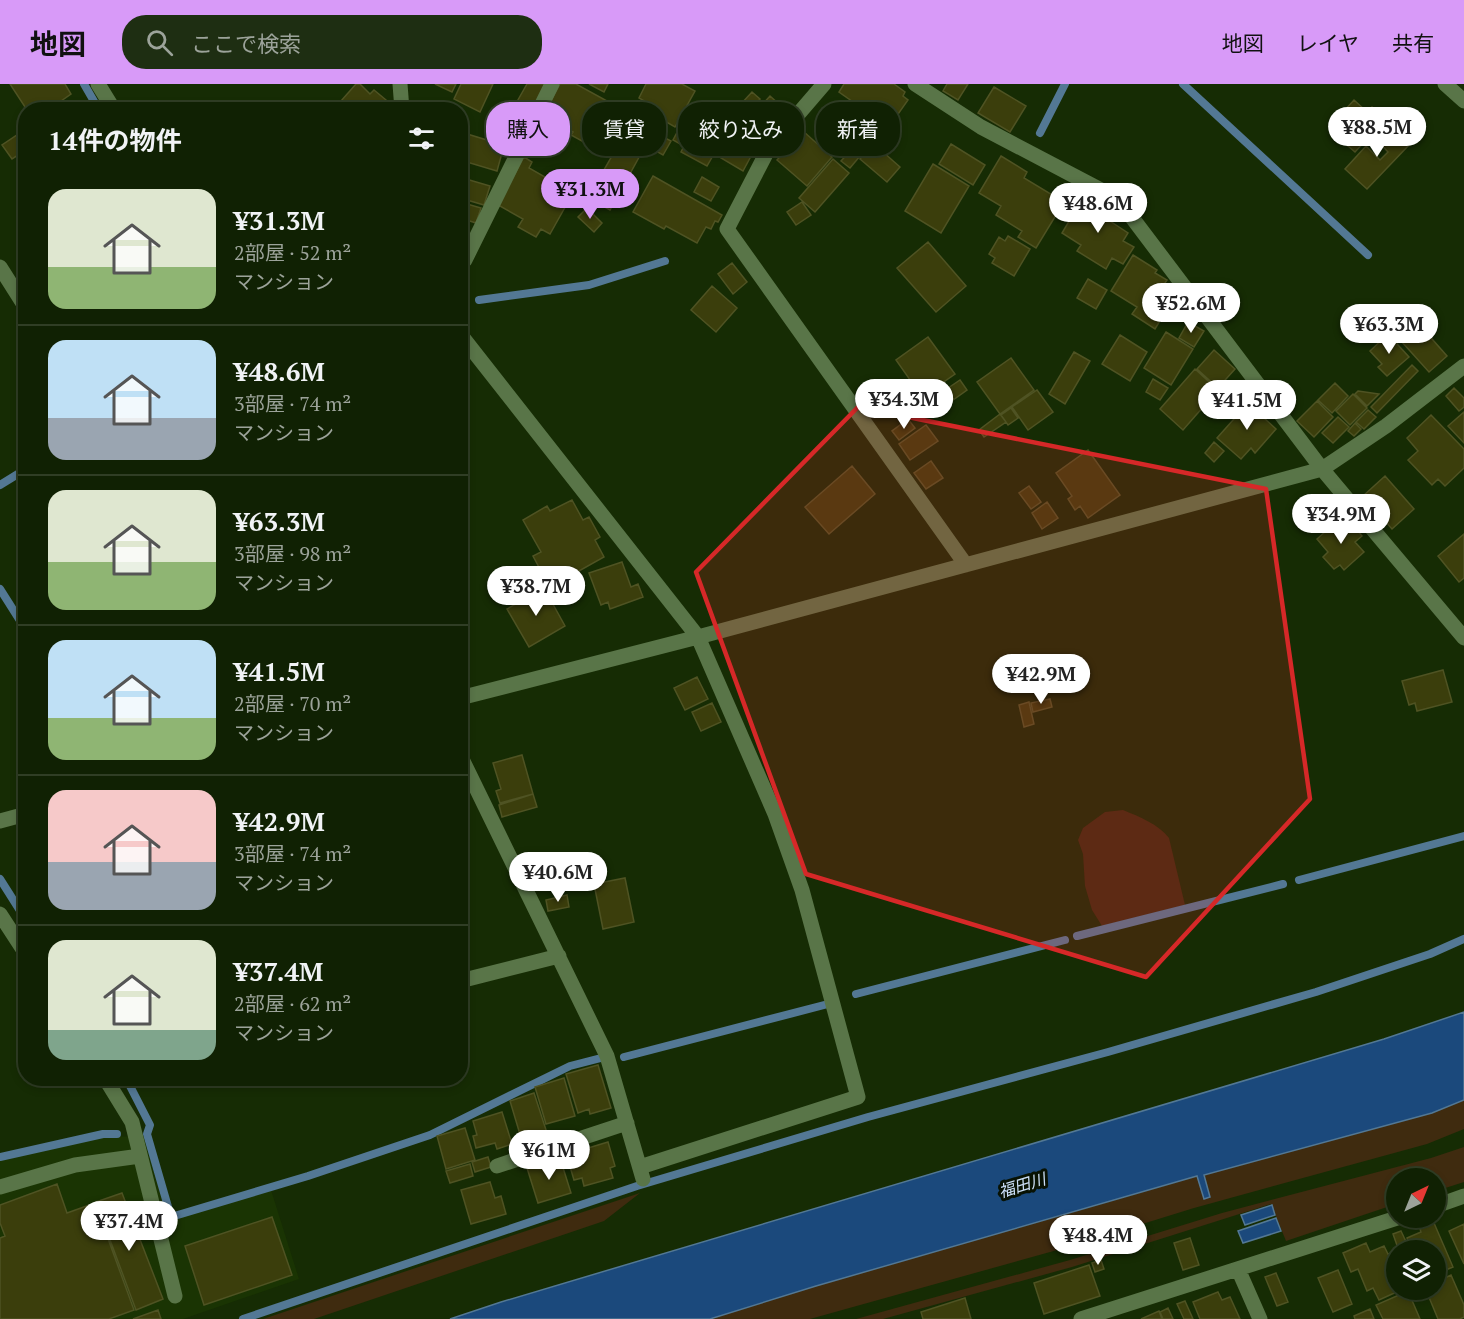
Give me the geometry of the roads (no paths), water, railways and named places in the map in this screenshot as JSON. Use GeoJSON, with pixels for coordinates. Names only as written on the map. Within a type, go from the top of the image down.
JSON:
{"type":"FeatureCollection","features":[{"type":"Feature","properties":{"kind":"street"},"geometry":{"type":"LineString","coordinates":[[98,84],[109,102]]}},
{"type":"Feature","properties":{"kind":"street"},"geometry":{"type":"LineString","coordinates":[[400,84],[401,102]]}},
{"type":"Feature","properties":{"kind":"street"},"geometry":{"type":"LineString","coordinates":[[468,254],[552,84]]}},
{"type":"Feature","properties":{"kind":"street"},"geometry":{"type":"LineString","coordinates":[[824,84],[769,148],[727,229],[966,565]]}},
{"type":"Feature","properties":{"kind":"street"},"geometry":{"type":"LineString","coordinates":[[915,84],[981,127],[1118,199],[1322,469],[1464,638]]}},
{"type":"Feature","properties":{"kind":"street"},"geometry":{"type":"LineString","coordinates":[[1445,84],[1464,101]]}},
{"type":"Feature","properties":{"kind":"street"},"geometry":{"type":"LineString","coordinates":[[0,267],[18,295]]}},
{"type":"Feature","properties":{"kind":"street"},"geometry":{"type":"LineString","coordinates":[[468,344],[698,636],[779,824],[802,890],[858,1097],[641,1173],[607,1056],[468,771]]}},
{"type":"Feature","properties":{"kind":"street"},"geometry":{"type":"LineString","coordinates":[[468,696],[1322,469],[1386,426],[1464,366]]}},
{"type":"Feature","properties":{"kind":"street"},"geometry":{"type":"LineString","coordinates":[[0,820],[18,816]]}},
{"type":"Feature","properties":{"kind":"street"},"geometry":{"type":"LineString","coordinates":[[0,914],[18,942]]}},
{"type":"Feature","properties":{"kind":"street"},"geometry":{"type":"LineString","coordinates":[[468,979],[559,956]]}},
{"type":"Feature","properties":{"kind":"street"},"geometry":{"type":"LineString","coordinates":[[110,1086],[132,1122],[174,1296]]}},
{"type":"Feature","properties":{"kind":"street"},"geometry":{"type":"LineString","coordinates":[[497,1166],[627,1123]]}},
{"type":"Feature","properties":{"kind":"street"},"geometry":{"type":"LineString","coordinates":[[0,1187],[75,1164],[140,1156]]}},
{"type":"Feature","properties":{"kind":"street"},"geometry":{"type":"LineString","coordinates":[[1446,1202],[1464,1196]]}},
{"type":"Feature","properties":{"kind":"street"},"geometry":{"type":"LineString","coordinates":[[1091,1318],[1386,1222]]}},
{"type":"Feature","properties":{"kind":"street"},"geometry":{"type":"LineString","coordinates":[[1238,1269],[1260,1319]]}},
{"type":"Feature","properties":{"kind":"water","name":"福田川"},"geometry":{"type":"Polygon","coordinates":[[[1464,1012],[1464,1100],[1432,1113],[1204,1175],[1210,1197],[1204,1199],[1197,1176],[710,1319],[450,1319],[1384,1039],[1464,1012]]]}},
{"type":"Feature","properties":{"kind":"water"},"geometry":{"type":"Polygon","coordinates":[[[1272,1205],[1275,1215],[1245,1225],[1241,1215],[1272,1205]]]}},
{"type":"Feature","properties":{"kind":"water"},"geometry":{"type":"Polygon","coordinates":[[[1276,1218],[1281,1231],[1243,1243],[1238,1231],[1276,1218]]]}},
{"type":"Feature","properties":{"kind":"waterway"},"geometry":{"type":"LineString","coordinates":[[84,84],[94,102]]}},
{"type":"Feature","properties":{"kind":"waterway"},"geometry":{"type":"LineString","coordinates":[[1040,133],[1065,84]]}},
{"type":"Feature","properties":{"kind":"waterway"},"geometry":{"type":"LineString","coordinates":[[1183,84],[1368,255]]}},
{"type":"Feature","properties":{"kind":"waterway"},"geometry":{"type":"LineString","coordinates":[[479,300],[589,285],[665,261]]}},
{"type":"Feature","properties":{"kind":"waterway"},"geometry":{"type":"LineString","coordinates":[[0,485],[18,474]]}},
{"type":"Feature","properties":{"kind":"waterway"},"geometry":{"type":"LineString","coordinates":[[0,589],[18,617]]}},
{"type":"Feature","properties":{"kind":"waterway"},"geometry":{"type":"LineString","coordinates":[[1299,880],[1464,836]]}},
{"type":"Feature","properties":{"kind":"waterway"},"geometry":{"type":"LineString","coordinates":[[0,879],[18,907]]}},
{"type":"Feature","properties":{"kind":"waterway"},"geometry":{"type":"LineString","coordinates":[[1077,936],[1283,884]]}},
{"type":"Feature","properties":{"kind":"waterway"},"geometry":{"type":"LineString","coordinates":[[243,1319],[637,1186],[868,1117],[1108,1052],[1316,992],[1430,954],[1464,939]]}},
{"type":"Feature","properties":{"kind":"waterway"},"geometry":{"type":"LineString","coordinates":[[856,994],[1065,940]]}},
{"type":"Feature","properties":{"kind":"waterway"},"geometry":{"type":"LineString","coordinates":[[624,1057],[828,1004]]}},
{"type":"Feature","properties":{"kind":"waterway"},"geometry":{"type":"LineString","coordinates":[[130,1086],[150,1125],[147,1134],[171,1217],[308,1176],[430,1135],[570,1066],[601,1058]]}},
{"type":"Feature","properties":{"kind":"waterway"},"geometry":{"type":"LineString","coordinates":[[0,1157],[103,1134],[117,1134]]}}]}
